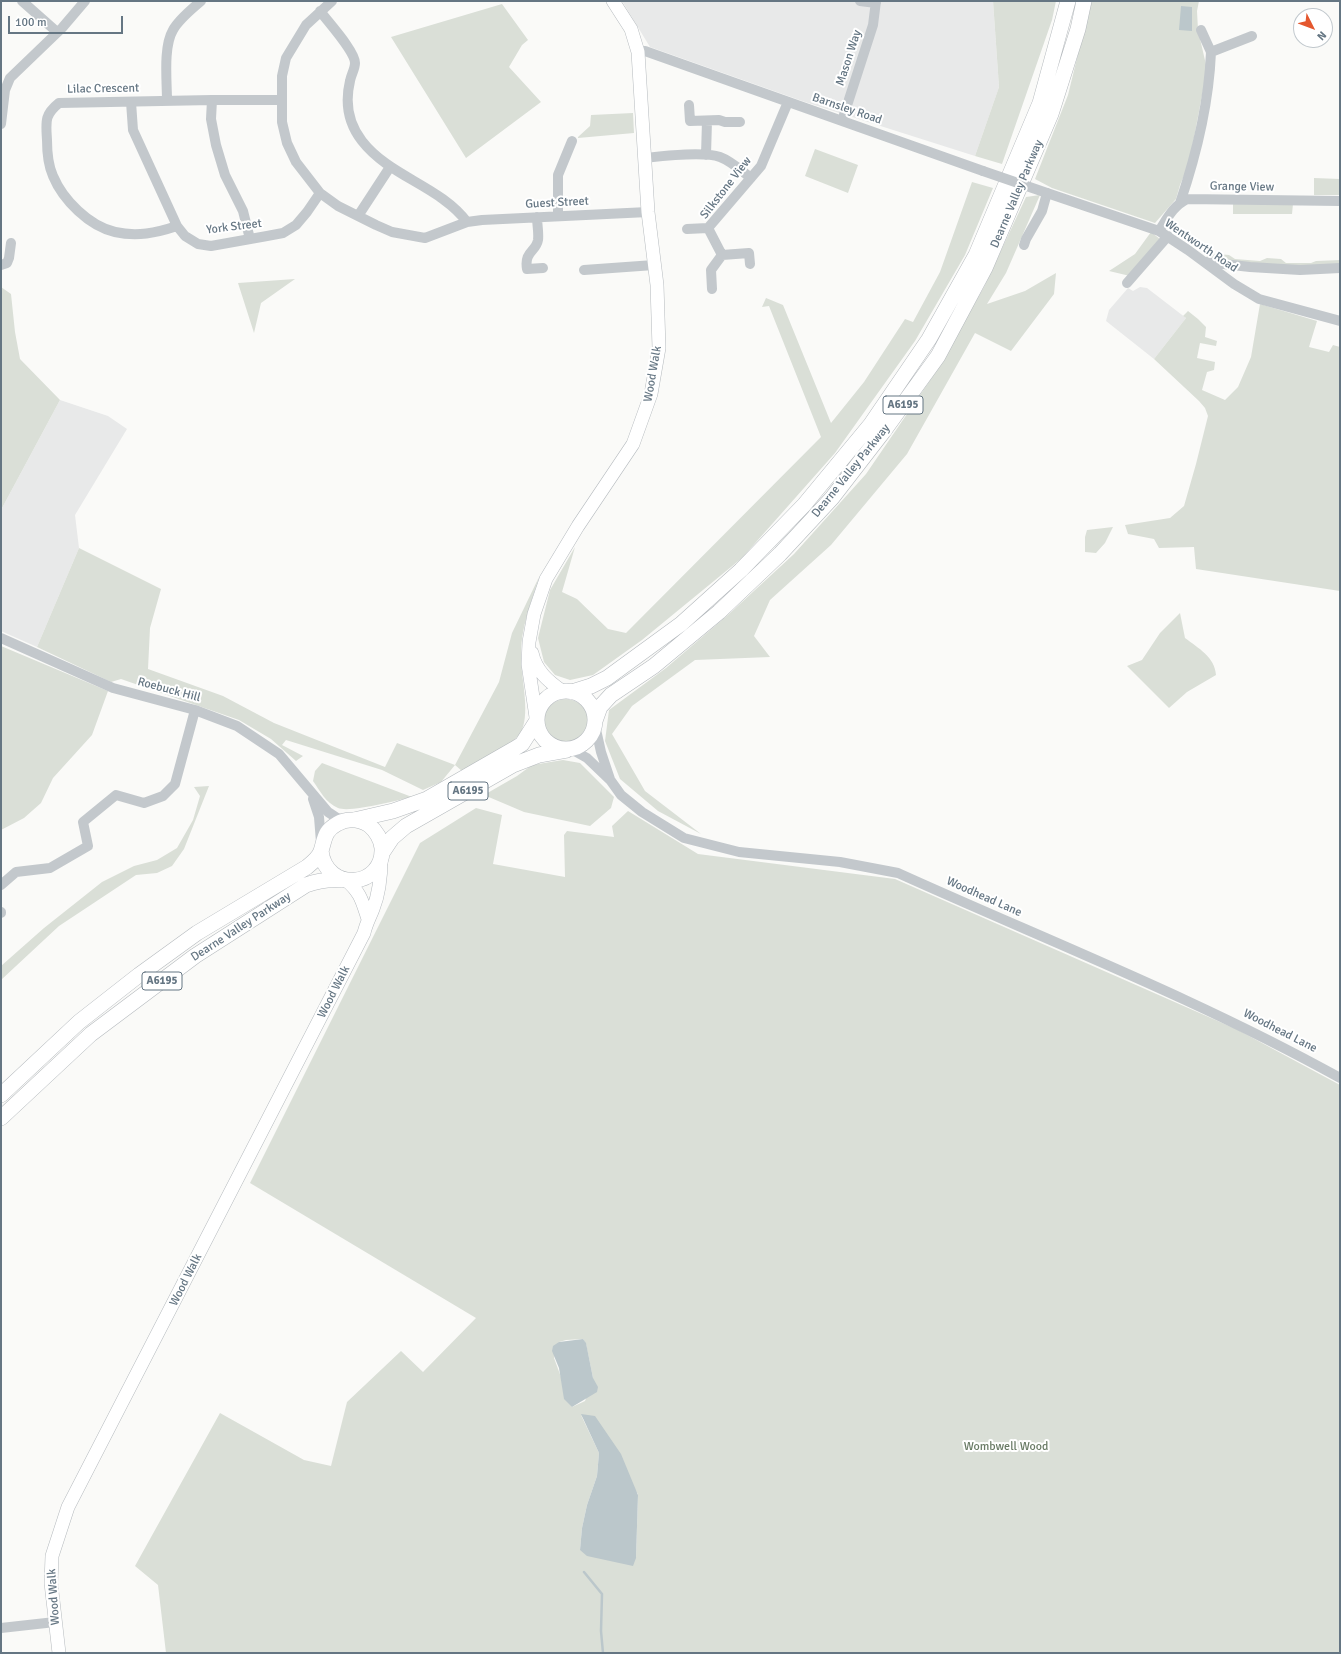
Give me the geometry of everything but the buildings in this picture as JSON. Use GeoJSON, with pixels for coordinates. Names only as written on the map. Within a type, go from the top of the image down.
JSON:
{"type":"FeatureCollection","features":[{"type":"Feature","properties":{"kind":"highway","name":"Dearne Valley Parkway"},"geometry":{"type":"LineString","coordinates":[[567,691],[591,686],[607,678],[681,624],[741,570],[804,505],[871,424],[929,339],[976,255],[1040,103],[1068,1]]}},
{"type":"Feature","properties":{"kind":"highway","name":"Dearne Valley Parkway"},"geometry":{"type":"LineString","coordinates":[[595,723],[600,707],[612,695],[654,666],[713,617],[780,554],[832,498],[884,432],[938,356],[985,268],[1052,114],[1078,29],[1084,1]]}},
{"type":"Feature","properties":{"kind":"highway","name":"A6195"},"geometry":{"type":"LineString","coordinates":[[321,849],[323,840],[331,828],[344,821],[393,811],[427,798],[514,749],[524,740],[536,720],[542,702],[554,693],[567,691]]}},
{"type":"Feature","properties":{"kind":"highway"},"geometry":{"type":"LineString","coordinates":[[567,691],[582,695],[589,702],[594,711],[595,723]]}},
{"type":"Feature","properties":{"kind":"highway"},"geometry":{"type":"LineString","coordinates":[[536,720],[538,731],[546,742],[558,749],[569,750]]}},
{"type":"Feature","properties":{"kind":"highway","name":"A6195"},"geometry":{"type":"LineString","coordinates":[[344,880],[361,880],[374,872],[381,856],[392,838],[406,826],[513,765],[539,755],[578,747],[589,738],[595,723]]}},
{"type":"Feature","properties":{"kind":"highway"},"geometry":{"type":"LineString","coordinates":[[353,820],[367,824],[377,834],[380,840],[381,856]]}},
{"type":"Feature","properties":{"kind":"highway","name":"Dearne Valley Parkway"},"geometry":{"type":"LineString","coordinates":[[1,1095],[20,1075],[79,1022],[139,975],[197,933],[302,871],[311,864],[321,849]]}},
{"type":"Feature","properties":{"kind":"highway"},"geometry":{"type":"LineString","coordinates":[[321,849],[327,869],[337,877],[344,880]]}},
{"type":"Feature","properties":{"kind":"highway","name":"Dearne Valley Parkway"},"geometry":{"type":"LineString","coordinates":[[1,1118],[91,1034],[195,956],[306,885],[317,880],[344,880]]}},
{"type":"Feature","properties":{"kind":"main road","name":"Wood Walk"},"geometry":{"type":"LineString","coordinates":[[536,720],[528,664],[529,642],[534,614],[546,579],[578,526],[633,444],[651,394],[659,348],[657,285],[648,212],[638,52],[631,29],[613,1]]}},
{"type":"Feature","properties":{"kind":"main road","name":"Wood Walk"},"geometry":{"type":"LineString","coordinates":[[529,642],[532,657],[540,672],[548,681],[567,691]]}},
{"type":"Feature","properties":{"kind":"main road","name":"Wood Walk"},"geometry":{"type":"LineString","coordinates":[[59,1653],[51,1582],[52,1556],[68,1507],[364,933],[368,919],[374,908],[381,872],[381,856]]}},
{"type":"Feature","properties":{"kind":"main road"},"geometry":{"type":"LineString","coordinates":[[344,880],[354,888],[360,896],[368,919]]}},
{"type":"Feature","properties":{"kind":"street"},"geometry":{"type":"LineString","coordinates":[[22,1],[57,32]]}},
{"type":"Feature","properties":{"kind":"street"},"geometry":{"type":"LineString","coordinates":[[1,124],[5,90],[10,78],[57,32],[85,1]]}},
{"type":"Feature","properties":{"kind":"street","name":"Guest Street"},"geometry":{"type":"LineString","coordinates":[[332,1],[306,25],[286,58],[282,76],[281,100],[282,122],[287,143],[296,162],[320,193],[338,206],[392,232],[425,238],[467,222],[482,220],[648,212]]}},
{"type":"Feature","properties":{"kind":"street"},"geometry":{"type":"LineString","coordinates":[[860,1],[876,2]]}},
{"type":"Feature","properties":{"kind":"street"},"geometry":{"type":"LineString","coordinates":[[167,101],[167,48],[169,38],[173,29],[199,2]]}},
{"type":"Feature","properties":{"kind":"street","name":"Mason Way"},"geometry":{"type":"LineString","coordinates":[[842,121],[871,33],[876,2]]}},
{"type":"Feature","properties":{"kind":"street"},"geometry":{"type":"LineString","coordinates":[[320,11],[353,54],[355,64],[347,95],[348,112],[362,141],[390,167],[426,187],[462,216],[467,222]]}},
{"type":"Feature","properties":{"kind":"street"},"geometry":{"type":"LineString","coordinates":[[1128,283],[1163,234],[1180,203],[1193,166],[1210,75],[1210,52],[1201,30]]}},
{"type":"Feature","properties":{"kind":"street"},"geometry":{"type":"LineString","coordinates":[[1210,52],[1252,36]]}},
{"type":"Feature","properties":{"kind":"street","name":"Barnsley Road"},"geometry":{"type":"LineString","coordinates":[[638,52],[645,51],[1047,193]]}},
{"type":"Feature","properties":{"kind":"street"},"geometry":{"type":"LineString","coordinates":[[212,100],[212,119],[216,145],[225,174],[242,211],[250,239]]}},
{"type":"Feature","properties":{"kind":"street","name":"Lilac Crescent"},"geometry":{"type":"LineString","coordinates":[[177,226],[147,234],[114,232],[101,227],[86,217],[73,205],[62,193],[53,176],[48,158],[46,123],[48,115],[53,107],[59,103],[281,100]]}},
{"type":"Feature","properties":{"kind":"street","name":"York Street"},"geometry":{"type":"LineString","coordinates":[[131,102],[133,130],[177,226],[185,236],[198,244],[211,246],[283,233],[296,225],[320,193]]}},
{"type":"Feature","properties":{"kind":"street","name":"Silkstone View"},"geometry":{"type":"LineString","coordinates":[[722,255],[708,228],[761,166],[788,102]]}},
{"type":"Feature","properties":{"kind":"street"},"geometry":{"type":"LineString","coordinates":[[689,105],[690,121],[720,120],[725,122],[740,122]]}},
{"type":"Feature","properties":{"kind":"street"},"geometry":{"type":"LineString","coordinates":[[706,155],[707,121]]}},
{"type":"Feature","properties":{"kind":"street"},"geometry":{"type":"LineString","coordinates":[[558,216],[558,175],[572,141]]}},
{"type":"Feature","properties":{"kind":"street"},"geometry":{"type":"LineString","coordinates":[[645,158],[706,155],[720,157],[751,178]]}},
{"type":"Feature","properties":{"kind":"street"},"geometry":{"type":"LineString","coordinates":[[358,216],[390,167]]}},
{"type":"Feature","properties":{"kind":"street"},"geometry":{"type":"LineString","coordinates":[[1024,245],[1042,211],[1047,193]]}},
{"type":"Feature","properties":{"kind":"street","name":"Wentworth Road"},"geometry":{"type":"LineString","coordinates":[[1047,193],[1163,234],[1205,262],[1234,284],[1259,299],[1340,320]]}},
{"type":"Feature","properties":{"kind":"street","name":"Grange View"},"geometry":{"type":"LineString","coordinates":[[1180,203],[1187,199],[1340,201]]}},
{"type":"Feature","properties":{"kind":"street"},"geometry":{"type":"LineString","coordinates":[[537,217],[538,241],[527,256],[526,267],[527,269],[543,268]]}},
{"type":"Feature","properties":{"kind":"street"},"geometry":{"type":"LineString","coordinates":[[686,229],[708,228]]}},
{"type":"Feature","properties":{"kind":"street"},"geometry":{"type":"LineString","coordinates":[[1,265],[7,263],[11,243]]}},
{"type":"Feature","properties":{"kind":"street"},"geometry":{"type":"LineString","coordinates":[[712,289],[710,270],[722,255],[749,253],[750,264]]}},
{"type":"Feature","properties":{"kind":"street"},"geometry":{"type":"LineString","coordinates":[[1205,262],[1250,267],[1300,270],[1340,268]]}},
{"type":"Feature","properties":{"kind":"street"},"geometry":{"type":"LineString","coordinates":[[584,270],[654,265]]}},
{"type":"Feature","properties":{"kind":"street","name":"Roebuck Hill"},"geometry":{"type":"LineString","coordinates":[[1,638],[113,688],[196,710],[237,726],[278,754],[312,795],[332,815],[353,820]]}},
{"type":"Feature","properties":{"kind":"street"},"geometry":{"type":"LineString","coordinates":[[1,885],[16,872],[50,868],[88,846],[83,822],[116,795],[144,803],[162,796],[175,784],[196,710]]}},
{"type":"Feature","properties":{"kind":"street","name":"Woodhead Lane"},"geometry":{"type":"LineString","coordinates":[[595,723],[601,752],[611,781]]}},
{"type":"Feature","properties":{"kind":"street","name":"Woodhead Lane"},"geometry":{"type":"LineString","coordinates":[[569,750],[587,758],[611,781],[622,795],[642,812],[684,838],[739,852],[840,862],[898,873],[1221,1016],[1304,1057],[1340,1078]]}},
{"type":"Feature","properties":{"kind":"street","name":"Roebuck Hill"},"geometry":{"type":"LineString","coordinates":[[312,795],[320,826],[321,849]]}},
{"type":"Feature","properties":{"kind":"street"},"geometry":{"type":"LineString","coordinates":[[1,1628],[55,1622]]}},
{"type":"Feature","properties":{"kind":"shaded area"},"geometry":{"type":"Polygon","coordinates":[[[622,1],[993,1],[999,87],[975,156],[805,102],[650,47],[622,1]]]}},
{"type":"Feature","properties":{"kind":"shaded area"},"geometry":{"type":"Polygon","coordinates":[[[1181,6],[1192,7],[1192,31],[1179,30],[1181,6]]]}},
{"type":"Feature","properties":{"kind":"shaded area"},"geometry":{"type":"Polygon","coordinates":[[[1140,287],[1147,288],[1186,318],[1154,359],[1106,321],[1109,310],[1128,288],[1133,291],[1140,287]]]}},
{"type":"Feature","properties":{"kind":"shaded area"},"geometry":{"type":"Polygon","coordinates":[[[60,400],[108,416],[127,429],[75,515],[79,548],[37,647],[1,631],[1,510],[60,400]]]}},
{"type":"Feature","properties":{"kind":"shaded area"},"geometry":{"type":"Polygon","coordinates":[[[583,1339],[586,1343],[593,1378],[598,1387],[597,1392],[572,1407],[564,1399],[559,1368],[552,1351],[553,1346],[559,1342],[583,1339]]]}},
{"type":"Feature","properties":{"kind":"shaded area"},"geometry":{"type":"Polygon","coordinates":[[[581,1414],[595,1416],[621,1454],[638,1495],[636,1558],[633,1566],[587,1556],[580,1550],[582,1528],[587,1505],[597,1476],[599,1453],[581,1414]]]}},
{"type":"Feature","properties":{"kind":"green space"},"geometry":{"type":"Polygon","coordinates":[[[993,1],[1056,1],[1052,20],[1002,164],[975,156],[999,87],[993,1]]]}},
{"type":"Feature","properties":{"kind":"green space"},"geometry":{"type":"Polygon","coordinates":[[[1091,1],[1199,1],[1197,11],[1198,30],[1207,69],[1189,164],[1176,199],[1155,223],[1052,188],[1035,179],[1068,95],[1091,1]]]}},
{"type":"Feature","properties":{"kind":"green space"},"geometry":{"type":"Polygon","coordinates":[[[502,4],[528,40],[522,45],[509,67],[541,102],[466,158],[391,37],[502,4]]]}},
{"type":"Feature","properties":{"kind":"green space"},"geometry":{"type":"Polygon","coordinates":[[[633,113],[634,133],[578,138],[590,126],[591,115],[633,113]]]}},
{"type":"Feature","properties":{"kind":"green space"},"geometry":{"type":"Polygon","coordinates":[[[815,149],[858,165],[848,193],[805,176],[815,149]]]}},
{"type":"Feature","properties":{"kind":"green space"},"geometry":{"type":"Polygon","coordinates":[[[1314,178],[1340,179],[1340,195],[1314,195],[1314,178]]]}},
{"type":"Feature","properties":{"kind":"green space"},"geometry":{"type":"Polygon","coordinates":[[[972,182],[993,188],[965,255],[915,341],[835,453],[742,558],[642,640],[593,675],[570,680],[555,675],[544,662],[538,638],[550,590],[575,547],[562,592],[577,599],[608,629],[626,633],[821,437],[769,306],[762,307],[766,298],[783,305],[831,423],[864,382],[905,319],[913,322],[940,272],[972,182]]]}},
{"type":"Feature","properties":{"kind":"green space"},"geometry":{"type":"Polygon","coordinates":[[[1040,195],[1006,273],[987,304],[1025,291],[1056,273],[1054,294],[1011,351],[975,333],[907,454],[831,545],[770,600],[754,636],[770,657],[695,660],[632,706],[612,734],[645,791],[701,834],[658,811],[620,779],[605,741],[609,710],[666,668],[729,614],[794,554],[866,474],[935,373],[984,287],[1026,197],[1040,195]]]}},
{"type":"Feature","properties":{"kind":"green space"},"geometry":{"type":"Polygon","coordinates":[[[1233,204],[1293,204],[1292,214],[1233,214],[1233,204]]]}},
{"type":"Feature","properties":{"kind":"green space"},"geometry":{"type":"Polygon","coordinates":[[[1151,232],[1160,239],[1130,276],[1109,271],[1135,254],[1151,232]]]}},
{"type":"Feature","properties":{"kind":"green space"},"geometry":{"type":"Polygon","coordinates":[[[1207,253],[1229,255],[1235,259],[1260,261],[1267,258],[1281,259],[1286,263],[1311,263],[1316,261],[1340,260],[1340,265],[1301,268],[1215,261],[1206,256],[1207,253]]]}},
{"type":"Feature","properties":{"kind":"green space"},"geometry":{"type":"Polygon","coordinates":[[[295,279],[261,303],[254,333],[238,283],[295,279]]]}},
{"type":"Feature","properties":{"kind":"green space"},"geometry":{"type":"Polygon","coordinates":[[[1,287],[11,294],[15,332],[20,359],[60,400],[1,510],[1,287]]]}},
{"type":"Feature","properties":{"kind":"green space"},"geometry":{"type":"Polygon","coordinates":[[[1260,304],[1317,321],[1309,347],[1329,352],[1333,345],[1340,347],[1340,591],[1196,569],[1194,547],[1159,548],[1154,539],[1128,534],[1125,525],[1170,518],[1184,506],[1208,416],[1205,408],[1199,401],[1154,359],[1186,318],[1183,316],[1188,311],[1206,327],[1205,337],[1217,341],[1216,346],[1200,343],[1197,358],[1215,362],[1214,370],[1207,372],[1202,390],[1225,400],[1238,387],[1251,357],[1260,304]]]}},
{"type":"Feature","properties":{"kind":"green space"},"geometry":{"type":"Polygon","coordinates":[[[1113,527],[1105,543],[1096,553],[1085,552],[1085,537],[1087,530],[1113,527]]]}},
{"type":"Feature","properties":{"kind":"green space"},"geometry":{"type":"Polygon","coordinates":[[[79,548],[161,589],[150,628],[148,669],[223,696],[274,723],[385,767],[397,743],[455,765],[441,782],[423,790],[382,770],[286,740],[282,745],[303,756],[296,761],[271,739],[239,720],[121,679],[111,682],[37,647],[79,548]]]}},
{"type":"Feature","properties":{"kind":"green space"},"geometry":{"type":"Polygon","coordinates":[[[539,577],[522,637],[521,665],[525,713],[522,730],[512,742],[504,748],[462,771],[455,765],[499,682],[512,633],[539,577]]]}},
{"type":"Feature","properties":{"kind":"green space"},"geometry":{"type":"Polygon","coordinates":[[[1180,613],[1185,638],[1209,658],[1213,663],[1216,675],[1187,692],[1169,708],[1127,666],[1142,660],[1160,633],[1180,613]]]}},
{"type":"Feature","properties":{"kind":"green space"},"geometry":{"type":"Polygon","coordinates":[[[1,646],[108,691],[92,735],[53,778],[41,803],[24,818],[1,830],[1,646]]]}},
{"type":"Feature","properties":{"kind":"green space"},"geometry":{"type":"Polygon","coordinates":[[[562,699],[570,699],[582,705],[588,717],[588,725],[582,737],[570,743],[562,743],[550,737],[544,725],[544,717],[550,705],[562,699]]]}},
{"type":"Feature","properties":{"kind":"green space"},"geometry":{"type":"Polygon","coordinates":[[[563,760],[580,763],[614,797],[611,808],[590,826],[524,812],[484,795],[517,776],[532,765],[563,760]]]}},
{"type":"Feature","properties":{"kind":"green space"},"geometry":{"type":"Polygon","coordinates":[[[322,763],[412,797],[363,808],[338,808],[327,800],[313,781],[315,771],[322,763]]]}},
{"type":"Feature","properties":{"kind":"green space"},"geometry":{"type":"Polygon","coordinates":[[[209,786],[184,849],[172,866],[157,873],[136,875],[59,926],[1,980],[1,966],[44,928],[102,882],[134,866],[157,860],[177,848],[193,820],[200,796],[194,787],[209,786]]]}},
{"type":"Feature","properties":{"kind":"green space","name":"Wombwell Wood"},"geometry":{"type":"Polygon","coordinates":[[[476,808],[502,815],[493,864],[565,877],[564,835],[567,831],[614,837],[612,826],[628,811],[698,854],[895,879],[1236,1029],[1340,1085],[1340,1653],[166,1653],[158,1585],[135,1566],[220,1413],[304,1460],[331,1466],[347,1402],[401,1351],[423,1372],[476,1318],[250,1183],[420,843],[476,808]],[[583,1339],[559,1342],[554,1358],[572,1407],[585,1401],[593,1378],[586,1344],[583,1339]],[[581,1415],[599,1453],[597,1476],[587,1505],[582,1528],[580,1550],[636,1558],[638,1494],[581,1415]]]}},
{"type":"Feature","properties":{"kind":"waterway"},"geometry":{"type":"LineString","coordinates":[[584,1572],[602,1594],[601,1631],[603,1653]]}}]}
